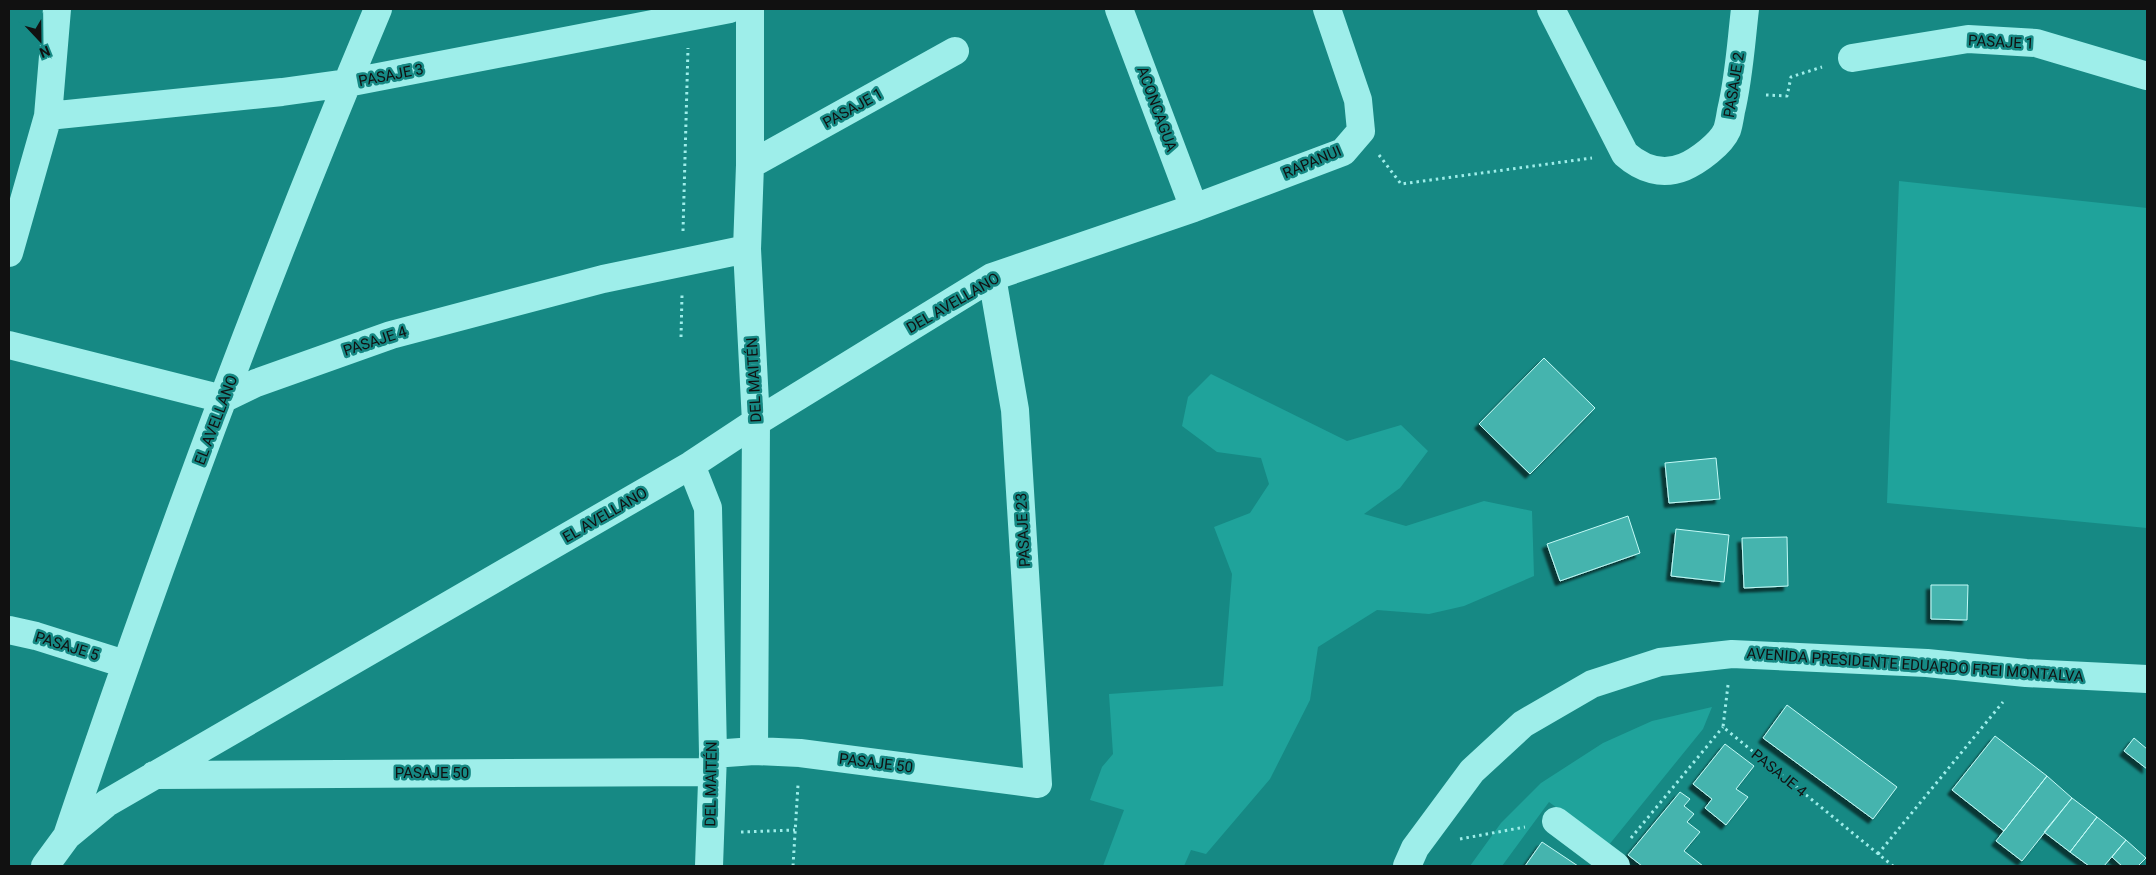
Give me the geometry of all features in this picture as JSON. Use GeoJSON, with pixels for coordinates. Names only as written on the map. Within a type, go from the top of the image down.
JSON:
{"type":"FeatureCollection","features":[{"type":"Feature","properties":{"kind":"street"},"geometry":{"type":"LineString","coordinates":[[9,253],[48,116],[57,9]]}},
{"type":"Feature","properties":{"kind":"street","name":"EL AVELLANO"},"geometry":{"type":"LineString","coordinates":[[67,836],[125,664],[223,399],[378,9]]}},
{"type":"Feature","properties":{"kind":"street","name":"PASAJE 3"},"geometry":{"type":"LineString","coordinates":[[48,116],[282,92],[347,83],[730,9]]}},
{"type":"Feature","properties":{"kind":"street","name":"DEL MAITÉN"},"geometry":{"type":"LineString","coordinates":[[750,9],[750,165],[747,249],[756,422],[754,751]]}},
{"type":"Feature","properties":{"kind":"street","name":"ACONCAGUA"},"geometry":{"type":"LineString","coordinates":[[1119,9],[1194,208]]}},
{"type":"Feature","properties":{"kind":"street"},"geometry":{"type":"LineString","coordinates":[[1327,9],[1358,100],[1361,131]]}},
{"type":"Feature","properties":{"kind":"street"},"geometry":{"type":"LineString","coordinates":[[1551,9],[1625,154]]}},
{"type":"Feature","properties":{"kind":"street","name":"PASAJE 2"},"geometry":{"type":"LineString","coordinates":[[1625,154],[1638,165],[1649,169],[1678,169],[1694,163],[1706,154],[1726,131],[1735,93],[1745,9]]}},
{"type":"Feature","properties":{"kind":"street","name":"PASAJE 1"},"geometry":{"type":"LineString","coordinates":[[1852,58],[1968,39],[2036,43],[2147,76]]}},
{"type":"Feature","properties":{"kind":"street","name":"PASAJE 1"},"geometry":{"type":"LineString","coordinates":[[750,165],[955,51]]}},
{"type":"Feature","properties":{"kind":"street","name":"RAPANUI"},"geometry":{"type":"LineString","coordinates":[[1194,208],[1343,152],[1361,131]]}},
{"type":"Feature","properties":{"kind":"street","name":"DEL AVELLANO"},"geometry":{"type":"LineString","coordinates":[[756,422],[992,278],[1194,208]]}},
{"type":"Feature","properties":{"kind":"street","name":"PASAJE 4"},"geometry":{"type":"LineString","coordinates":[[223,399],[256,383],[391,335],[603,279],[747,249]]}},
{"type":"Feature","properties":{"kind":"street","name":"PASAJE 23"},"geometry":{"type":"LineString","coordinates":[[992,278],[1015,410],[1038,784]]}},
{"type":"Feature","properties":{"kind":"street"},"geometry":{"type":"LineString","coordinates":[[9,346],[223,399]]}},
{"type":"Feature","properties":{"kind":"street","name":"EL AVELLANO"},"geometry":{"type":"LineString","coordinates":[[45,866],[67,836],[107,803],[152,775],[691,465],[756,422]]}},
{"type":"Feature","properties":{"kind":"street","name":"DEL MAITÉN"},"geometry":{"type":"LineString","coordinates":[[691,465],[708,508],[712,763],[709,866]]}},
{"type":"Feature","properties":{"kind":"street","name":"PASAJE 5"},"geometry":{"type":"LineString","coordinates":[[9,630],[36,636],[125,664]]}},
{"type":"Feature","properties":{"kind":"street","name":"AVENIDA PRESIDENTE EDUARDO FREI MONTALVA"},"geometry":{"type":"LineString","coordinates":[[1411,857],[1472,771],[1523,724],[1592,684],[1660,662],[1732,654],[1927,663],[2026,673],[2147,679]]}},
{"type":"Feature","properties":{"kind":"street","name":"PASAJE 50"},"geometry":{"type":"LineString","coordinates":[[152,775],[712,763],[754,751],[800,753],[1038,784]]}},
{"type":"Feature","properties":{"kind":"street"},"geometry":{"type":"LineString","coordinates":[[1556,821],[1614,864]]}},
{"type":"Feature","properties":{"kind":"path"},"geometry":{"type":"LineString","coordinates":[[681,337],[689,17]]}},
{"type":"Feature","properties":{"kind":"path"},"geometry":{"type":"LineString","coordinates":[[1735,93],[1787,96],[1791,77],[1852,58]]}},
{"type":"Feature","properties":{"kind":"path"},"geometry":{"type":"LineString","coordinates":[[1361,131],[1401,184],[1625,154]]}},
{"type":"Feature","properties":{"kind":"path"},"geometry":{"type":"LineString","coordinates":[[1614,864],[1723,727],[1732,654]]}},
{"type":"Feature","properties":{"kind":"path"},"geometry":{"type":"LineString","coordinates":[[1878,854],[2026,673]]}},
{"type":"Feature","properties":{"kind":"path","name":"PASAJE 4"},"geometry":{"type":"LineString","coordinates":[[1723,727],[1893,866]]}},
{"type":"Feature","properties":{"kind":"path"},"geometry":{"type":"LineString","coordinates":[[793,866],[800,753]]}},
{"type":"Feature","properties":{"kind":"path"},"geometry":{"type":"LineString","coordinates":[[1411,857],[1556,821]]}},
{"type":"Feature","properties":{"kind":"path"},"geometry":{"type":"LineString","coordinates":[[710,833],[795,830]]}},
{"type":"Feature","properties":{"kind":"green space"},"geometry":{"type":"Polygon","coordinates":[[[1899,181],[2147,208],[2147,528],[1887,503],[1899,181]]]}},
{"type":"Feature","properties":{"kind":"green space"},"geometry":{"type":"Polygon","coordinates":[[[1211,374],[1347,441],[1401,425],[1428,451],[1400,488],[1364,514],[1406,526],[1484,501],[1532,511],[1534,576],[1464,606],[1429,614],[1377,610],[1318,647],[1310,700],[1270,779],[1206,854],[1191,850],[1184,866],[1103,866],[1124,810],[1090,800],[1102,767],[1113,754],[1109,694],[1223,686],[1232,574],[1214,527],[1250,513],[1269,484],[1261,458],[1217,452],[1182,426],[1188,397],[1211,374]]]}},
{"type":"Feature","properties":{"kind":"green space"},"geometry":{"type":"Polygon","coordinates":[[[1712,707],[1703,729],[1608,846],[1549,802],[1502,866],[1470,866],[1501,823],[1541,783],[1603,743],[1652,721],[1712,707]]]}},
{"type":"Feature","properties":{"kind":"building"},"geometry":{"type":"Polygon","coordinates":[[[1544,358],[1595,408],[1530,474],[1479,424],[1544,358]]]}},
{"type":"Feature","properties":{"kind":"building"},"geometry":{"type":"Polygon","coordinates":[[[1716,458],[1720,499],[1669,503],[1665,463],[1716,458]]]}},
{"type":"Feature","properties":{"kind":"building"},"geometry":{"type":"Polygon","coordinates":[[[1628,516],[1640,553],[1560,581],[1547,544],[1628,516]]]}},
{"type":"Feature","properties":{"kind":"building"},"geometry":{"type":"Polygon","coordinates":[[[1676,529],[1729,535],[1724,582],[1671,576],[1676,529]]]}},
{"type":"Feature","properties":{"kind":"building"},"geometry":{"type":"Polygon","coordinates":[[[1787,537],[1788,586],[1744,588],[1742,538],[1787,537]]]}},
{"type":"Feature","properties":{"kind":"building"},"geometry":{"type":"Polygon","coordinates":[[[1931,585],[1968,585],[1967,620],[1931,619],[1931,585]]]}},
{"type":"Feature","properties":{"kind":"building"},"geometry":{"type":"Polygon","coordinates":[[[1787,705],[1897,787],[1873,819],[1763,738],[1787,705]]]}},
{"type":"Feature","properties":{"kind":"building"},"geometry":{"type":"Polygon","coordinates":[[[1995,736],[2047,776],[2004,831],[1952,790],[1995,736]]]}},
{"type":"Feature","properties":{"kind":"building"},"geometry":{"type":"Polygon","coordinates":[[[2134,738],[2147,749],[2147,769],[2124,751],[2134,738]]]}},
{"type":"Feature","properties":{"kind":"building"},"geometry":{"type":"Polygon","coordinates":[[[1725,744],[1754,766],[1736,789],[1748,797],[1726,825],[1705,808],[1712,799],[1693,784],[1725,744]]]}},
{"type":"Feature","properties":{"kind":"building"},"geometry":{"type":"Polygon","coordinates":[[[2047,776],[2072,798],[2022,861],[1996,841],[2047,776]]]}},
{"type":"Feature","properties":{"kind":"building"},"geometry":{"type":"Polygon","coordinates":[[[1680,792],[1690,799],[1684,806],[1694,814],[1687,822],[1700,832],[1684,851],[1703,866],[1642,866],[1628,855],[1680,792]]]}},
{"type":"Feature","properties":{"kind":"building"},"geometry":{"type":"Polygon","coordinates":[[[2072,798],[2097,817],[2070,852],[2044,832],[2072,798]]]}},
{"type":"Feature","properties":{"kind":"building"},"geometry":{"type":"Polygon","coordinates":[[[2097,817],[2126,840],[2104,866],[2089,866],[2070,852],[2097,817]]]}},
{"type":"Feature","properties":{"kind":"building"},"geometry":{"type":"Polygon","coordinates":[[[2126,840],[2146,858],[2138,866],[2122,866],[2112,857],[2126,840]]]}},
{"type":"Feature","properties":{"kind":"building"},"geometry":{"type":"Polygon","coordinates":[[[1542,842],[1578,866],[1525,866],[1542,842]]]}}]}
